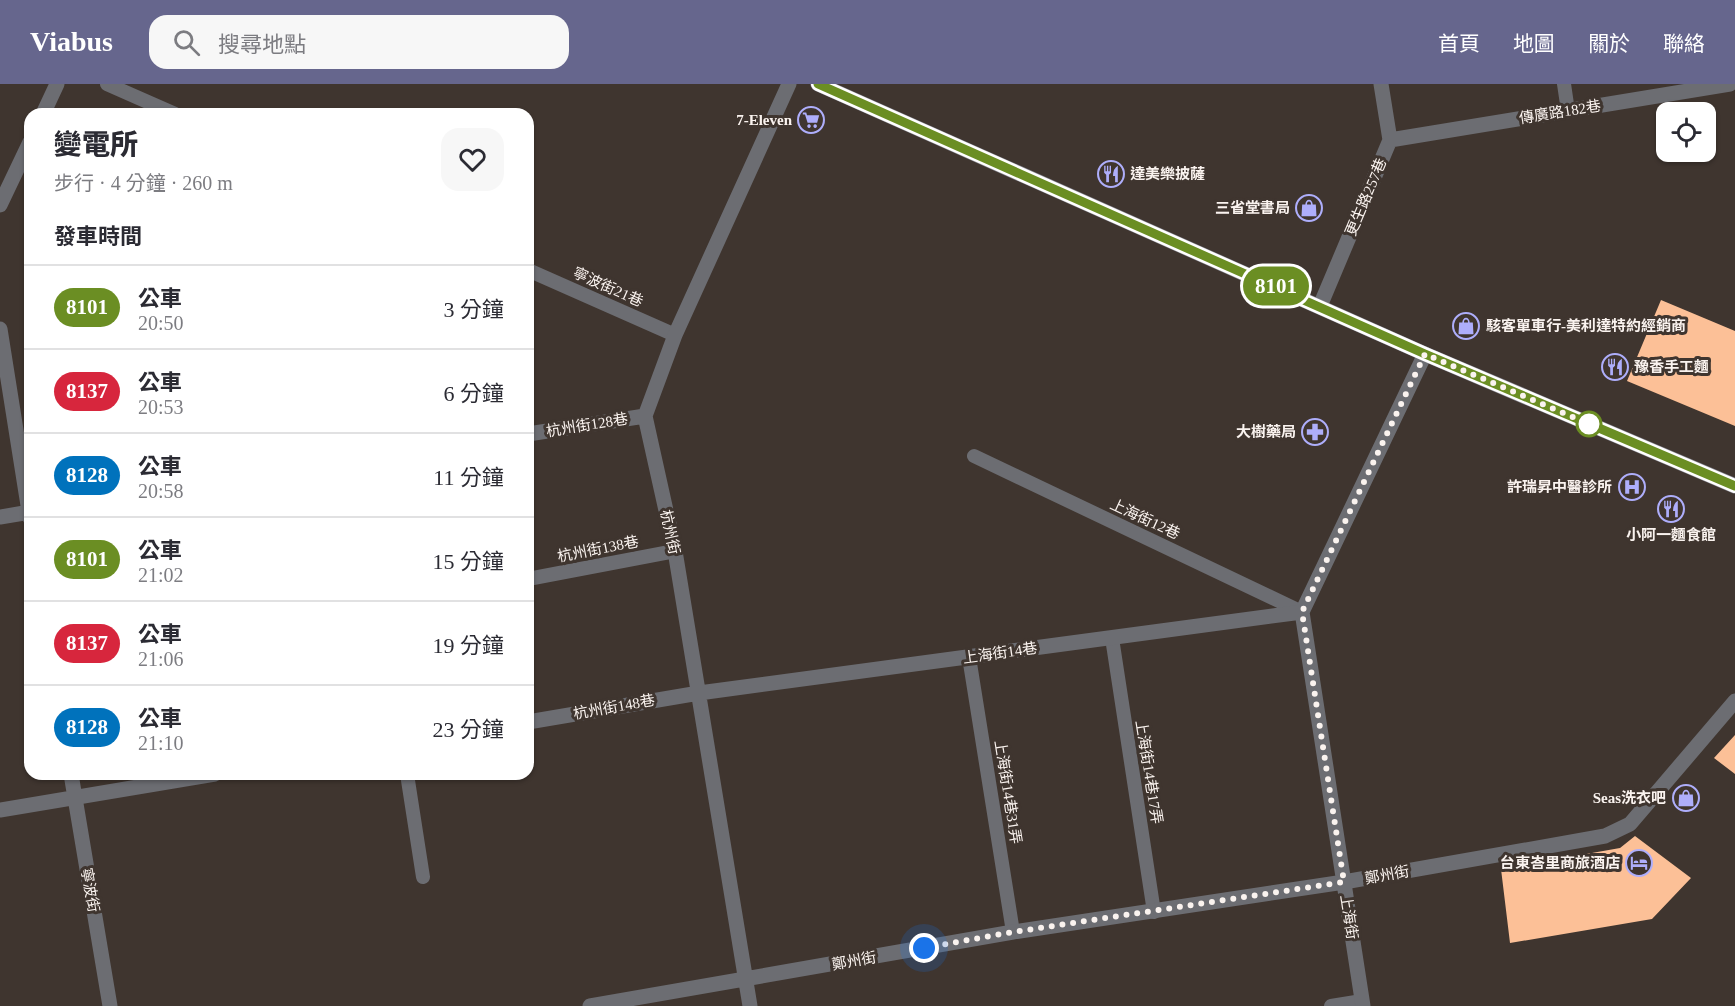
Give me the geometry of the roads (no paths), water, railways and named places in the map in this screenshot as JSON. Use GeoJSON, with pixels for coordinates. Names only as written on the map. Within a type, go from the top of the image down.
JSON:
{"type":"FeatureCollection","features":[{"type":"Feature","properties":{"kind":"street"},"geometry":{"type":"LineString","coordinates":[[46,108],[57,84]]}},
{"type":"Feature","properties":{"kind":"street"},"geometry":{"type":"LineString","coordinates":[[645,416],[675,335],[789,84]]}},
{"type":"Feature","properties":{"kind":"street"},"geometry":{"type":"LineString","coordinates":[[818,84],[1425,354],[1735,486]]}},
{"type":"Feature","properties":{"kind":"street","name":"更生路257巷"},"geometry":{"type":"LineString","coordinates":[[1320,306],[1390,140],[1381,84]]}},
{"type":"Feature","properties":{"kind":"street","name":"傳廣路182巷"},"geometry":{"type":"LineString","coordinates":[[1390,140],[1730,84]]}},
{"type":"Feature","properties":{"kind":"street"},"geometry":{"type":"LineString","coordinates":[[0,205],[24,155]]}},
{"type":"Feature","properties":{"kind":"street"},"geometry":{"type":"LineString","coordinates":[[0,328],[24,477]]}},
{"type":"Feature","properties":{"kind":"street"},"geometry":{"type":"LineString","coordinates":[[1302,612],[1425,354]]}},
{"type":"Feature","properties":{"kind":"street","name":"杭州街128巷"},"geometry":{"type":"LineString","coordinates":[[534,433],[645,416]]}},
{"type":"Feature","properties":{"kind":"street","name":"杭州街"},"geometry":{"type":"LineString","coordinates":[[645,416],[675,551],[750,1006]]}},
{"type":"Feature","properties":{"kind":"street"},"geometry":{"type":"LineString","coordinates":[[0,517],[24,515]]}},
{"type":"Feature","properties":{"kind":"street","name":"上海街14巷"},"geometry":{"type":"LineString","coordinates":[[699,693],[1302,612]]}},
{"type":"Feature","properties":{"kind":"street","name":"上海街"},"geometry":{"type":"LineString","coordinates":[[1302,612],[1363,1003]]}},
{"type":"Feature","properties":{"kind":"street","name":"杭州街148巷"},"geometry":{"type":"LineString","coordinates":[[534,721],[699,693]]}},
{"type":"Feature","properties":{"kind":"street","name":"鄭州街"},"geometry":{"type":"LineString","coordinates":[[590,1006],[1013,932],[1344,882],[1605,836],[1630,824],[1735,701]]}},
{"type":"Feature","properties":{"kind":"street","name":"寧波街"},"geometry":{"type":"LineString","coordinates":[[71,780],[110,1006]]}},
{"type":"Feature","properties":{"kind":"street"},"geometry":{"type":"LineString","coordinates":[[0,810],[180,780]]}},
{"type":"Feature","properties":{"kind":"lane"},"geometry":{"type":"LineString","coordinates":[[107,84],[161,108]]}},
{"type":"Feature","properties":{"kind":"lane"},"geometry":{"type":"LineString","coordinates":[[1564,84],[1568,111]]}},
{"type":"Feature","properties":{"kind":"lane","name":"寧波街21巷"},"geometry":{"type":"LineString","coordinates":[[534,273],[675,335]]}},
{"type":"Feature","properties":{"kind":"lane","name":"上海街12巷"},"geometry":{"type":"LineString","coordinates":[[974,456],[1302,612]]}},
{"type":"Feature","properties":{"kind":"lane","name":"杭州街138巷"},"geometry":{"type":"LineString","coordinates":[[534,578],[675,551]]}},
{"type":"Feature","properties":{"kind":"lane","name":"上海街14巷17弄"},"geometry":{"type":"LineString","coordinates":[[1112,638],[1154,912]]}},
{"type":"Feature","properties":{"kind":"lane","name":"上海街14巷31弄"},"geometry":{"type":"LineString","coordinates":[[969,657],[1013,932]]}},
{"type":"Feature","properties":{"kind":"lane"},"geometry":{"type":"LineString","coordinates":[[408,780],[423,878]]}},
{"type":"Feature","properties":{"kind":"lane"},"geometry":{"type":"LineString","coordinates":[[1331,1006],[1363,1003]]}},
{"type":"Feature","properties":{"kind":"place","name":"7-Eleven"},"geometry":{"type":"Point","coordinates":[811,120]}},
{"type":"Feature","properties":{"kind":"place","name":"達美樂披薩"},"geometry":{"type":"Point","coordinates":[1111,174]}},
{"type":"Feature","properties":{"kind":"place","name":"三省堂書局"},"geometry":{"type":"Point","coordinates":[1309,208]}},
{"type":"Feature","properties":{"kind":"place","name":"駭客單車行-美利達特約經銷商"},"geometry":{"type":"Point","coordinates":[1466,326]}},
{"type":"Feature","properties":{"kind":"place","name":"豫香手工麵"},"geometry":{"type":"Point","coordinates":[1615,367]}},
{"type":"Feature","properties":{"kind":"place","name":"大樹藥局"},"geometry":{"type":"Point","coordinates":[1315,432]}},
{"type":"Feature","properties":{"kind":"place","name":"許瑞昇中醫診所"},"geometry":{"type":"Point","coordinates":[1632,487]}},
{"type":"Feature","properties":{"kind":"place","name":"小阿一麵食館"},"geometry":{"type":"Point","coordinates":[1671,509]}},
{"type":"Feature","properties":{"kind":"place","name":"Seas洗衣吧"},"geometry":{"type":"Point","coordinates":[1686,798]}},
{"type":"Feature","properties":{"kind":"place","name":"台東峇里商旅酒店"},"geometry":{"type":"Point","coordinates":[1639,863]}}]}
